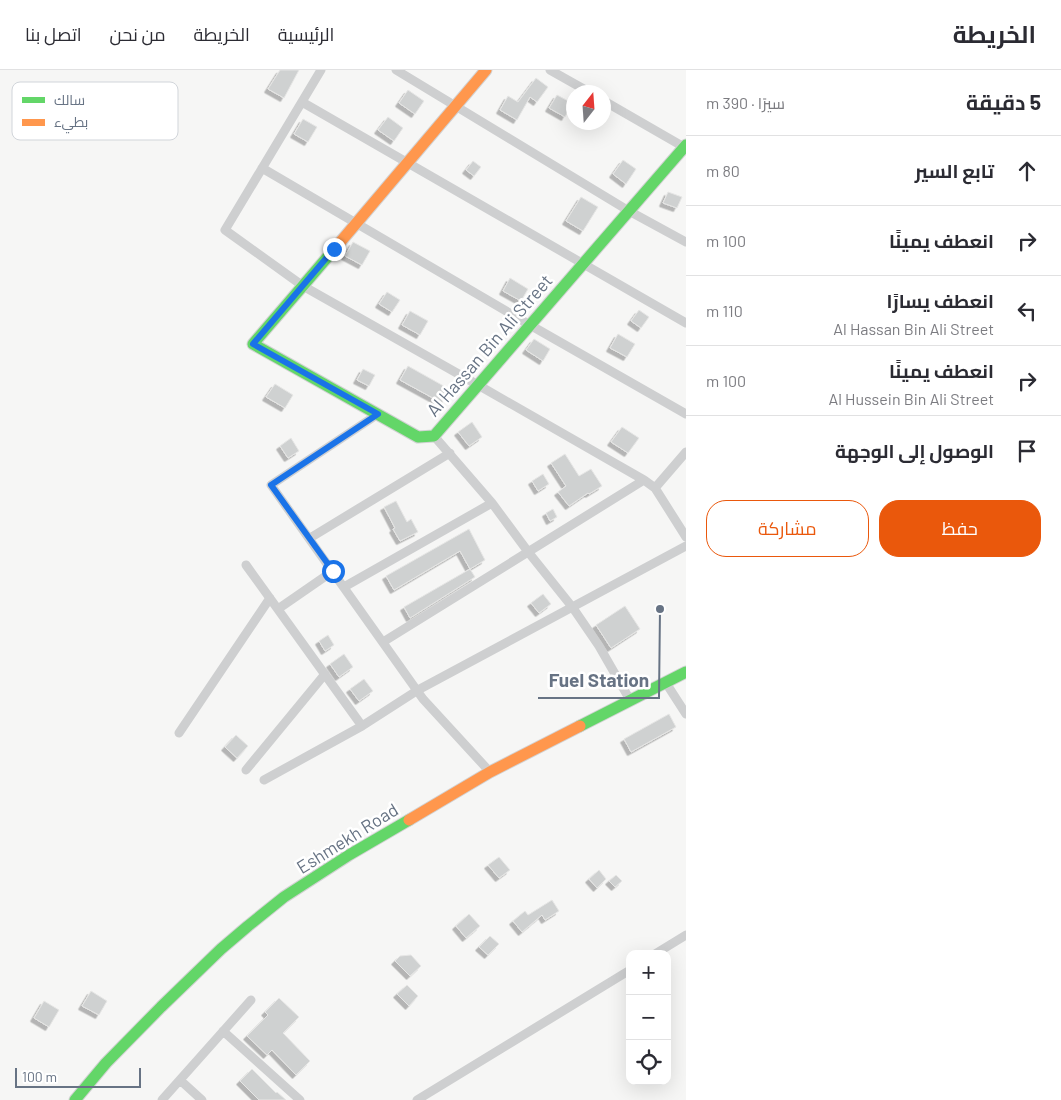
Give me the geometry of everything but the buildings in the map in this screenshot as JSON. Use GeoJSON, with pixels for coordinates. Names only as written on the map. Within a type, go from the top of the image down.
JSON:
{"type":"FeatureCollection","features":[{"type":"Feature","properties":{"kind":"main road"},"geometry":{"type":"LineString","coordinates":[[303,286],[486,70]]}},
{"type":"Feature","properties":{"kind":"main road","name":"Al Hassan Bin Ali Street"},"geometry":{"type":"LineString","coordinates":[[303,286],[253,344],[418,437],[434,436],[685,147]]}},
{"type":"Feature","properties":{"kind":"main road","name":"Eshmekh Road"},"geometry":{"type":"LineString","coordinates":[[80,1098],[106,1063],[161,1007],[221,949],[284,898],[350,855],[490,772],[686,672]]}},
{"type":"Feature","properties":{"kind":"street"},"geometry":{"type":"LineString","coordinates":[[321,70],[225,230],[303,286],[644,480],[655,488],[686,537]]}},
{"type":"Feature","properties":{"kind":"street"},"geometry":{"type":"LineString","coordinates":[[396,70],[629,211],[686,242]]}},
{"type":"Feature","properties":{"kind":"street"},"geometry":{"type":"LineString","coordinates":[[550,70],[577,85]]}},
{"type":"Feature","properties":{"kind":"street"},"geometry":{"type":"LineString","coordinates":[[302,102],[686,324]]}},
{"type":"Feature","properties":{"kind":"street"},"geometry":{"type":"LineString","coordinates":[[611,105],[685,147]]}},
{"type":"Feature","properties":{"kind":"street"},"geometry":{"type":"LineString","coordinates":[[262,168],[686,414]]}},
{"type":"Feature","properties":{"kind":"street"},"geometry":{"type":"LineString","coordinates":[[378,414],[271,485],[428,704],[490,772]]}},
{"type":"Feature","properties":{"kind":"street"},"geometry":{"type":"LineString","coordinates":[[434,436],[492,503],[528,553],[573,608],[599,646],[630,700]]}},
{"type":"Feature","properties":{"kind":"street"},"geometry":{"type":"LineString","coordinates":[[655,488],[686,452]]}},
{"type":"Feature","properties":{"kind":"street"},"geometry":{"type":"LineString","coordinates":[[310,538],[450,453]]}},
{"type":"Feature","properties":{"kind":"street"},"geometry":{"type":"LineString","coordinates":[[383,642],[644,480]]}},
{"type":"Feature","properties":{"kind":"street"},"geometry":{"type":"LineString","coordinates":[[344,587],[492,503]]}},
{"type":"Feature","properties":{"kind":"street"},"geometry":{"type":"LineString","coordinates":[[264,780],[362,726],[418,690],[686,546]]}},
{"type":"Feature","properties":{"kind":"street"},"geometry":{"type":"LineString","coordinates":[[246,565],[362,726]]}},
{"type":"Feature","properties":{"kind":"street"},"geometry":{"type":"LineString","coordinates":[[278,609],[333,571]]}},
{"type":"Feature","properties":{"kind":"street"},"geometry":{"type":"LineString","coordinates":[[179,733],[270,598]]}},
{"type":"Feature","properties":{"kind":"street"},"geometry":{"type":"LineString","coordinates":[[246,770],[325,674]]}},
{"type":"Feature","properties":{"kind":"street"},"geometry":{"type":"LineString","coordinates":[[666,683],[686,714]]}},
{"type":"Feature","properties":{"kind":"street"},"geometry":{"type":"LineString","coordinates":[[662,950],[686,935]]}},
{"type":"Feature","properties":{"kind":"street"},"geometry":{"type":"LineString","coordinates":[[417,1100],[626,972]]}},
{"type":"Feature","properties":{"kind":"street"},"geometry":{"type":"LineString","coordinates":[[162,1100],[251,1000]]}},
{"type":"Feature","properties":{"kind":"street"},"geometry":{"type":"LineString","coordinates":[[223,1031],[300,1100]]}},
{"type":"Feature","properties":{"kind":"street"},"geometry":{"type":"LineString","coordinates":[[180,1080],[202,1100]]}},
{"type":"Feature","properties":{"kind":"traffic: fast"},"geometry":{"type":"LineString","coordinates":[[337,246],[253,344],[418,437],[434,436],[686,145]]}},
{"type":"Feature","properties":{"kind":"traffic: fast"},"geometry":{"type":"LineString","coordinates":[[580,726],[686,672]]}},
{"type":"Feature","properties":{"kind":"traffic: fast"},"geometry":{"type":"LineString","coordinates":[[75,1100],[106,1063],[161,1007],[221,949],[248,926],[284,897],[349,855],[409,820]]}},
{"type":"Feature","properties":{"kind":"traffic: slow"},"geometry":{"type":"LineString","coordinates":[[337,246],[486,70]]}},
{"type":"Feature","properties":{"kind":"traffic: slow"},"geometry":{"type":"LineString","coordinates":[[409,820],[490,772],[580,726]]}},
{"type":"Feature","properties":{"kind":"place","name":"Fuel Station"},"geometry":{"type":"Point","coordinates":[660,609]}},
{"type":"Feature","properties":{"kind":"route"},"geometry":{"type":"LineString","coordinates":[[333,571],[271,485],[378,414],[253,344],[334,249]]}}]}
